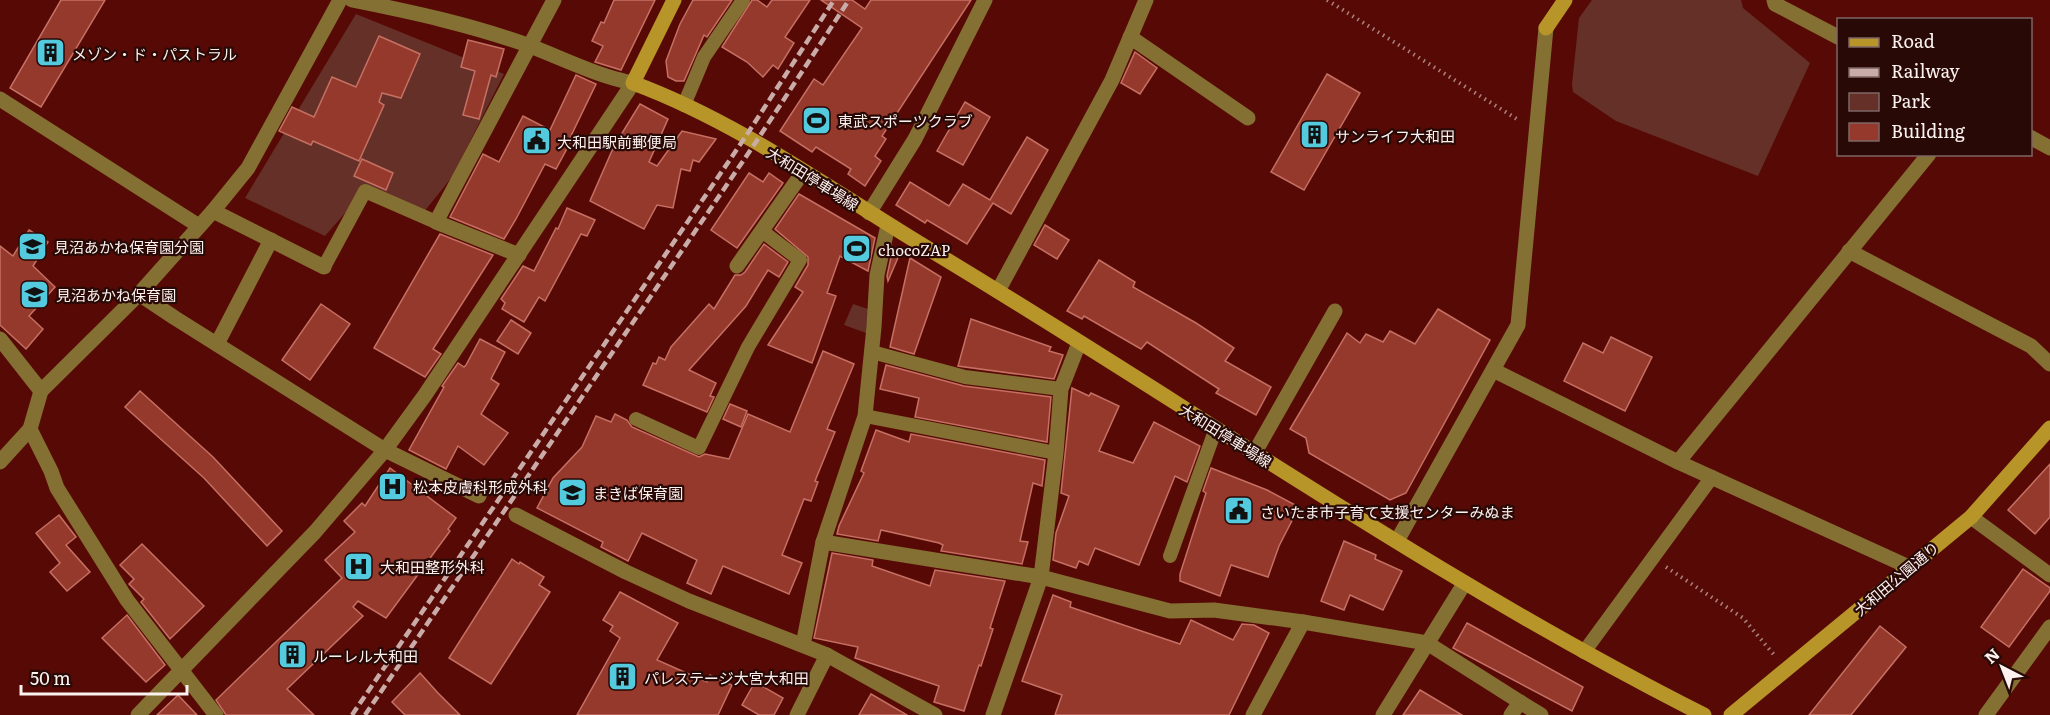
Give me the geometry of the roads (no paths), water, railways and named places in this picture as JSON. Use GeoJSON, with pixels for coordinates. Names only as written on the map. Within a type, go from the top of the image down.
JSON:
{"type":"FeatureCollection","features":[{"type":"Feature","properties":{"kind":"main road"},"geometry":{"type":"LineString","coordinates":[[633,83],[674,0]]}},
{"type":"Feature","properties":{"kind":"main road"},"geometry":{"type":"LineString","coordinates":[[1546,28],[1565,0]]}},
{"type":"Feature","properties":{"kind":"main road","name":"大和田停車場線"},"geometry":{"type":"LineString","coordinates":[[633,83],[684,105],[756,142],[1464,584],[1622,674],[1704,715]]}},
{"type":"Feature","properties":{"kind":"main road","name":"大和田公園通り"},"geometry":{"type":"LineString","coordinates":[[1731,715],[1971,517],[2050,428]]}},
{"type":"Feature","properties":{"kind":"street"},"geometry":{"type":"LineString","coordinates":[[0,462],[30,429],[41,391],[139,294],[248,168],[340,0]]}},
{"type":"Feature","properties":{"kind":"street"},"geometry":{"type":"LineString","coordinates":[[138,715],[315,532],[385,450],[425,395],[633,83],[611,79],[529,46],[430,15],[352,0]]}},
{"type":"Feature","properties":{"kind":"street"},"geometry":{"type":"LineString","coordinates":[[519,255],[436,222],[554,0]]}},
{"type":"Feature","properties":{"kind":"street"},"geometry":{"type":"LineString","coordinates":[[869,213],[915,139],[984,0]]}},
{"type":"Feature","properties":{"kind":"street"},"geometry":{"type":"LineString","coordinates":[[998,291],[1112,80],[1146,0]]}},
{"type":"Feature","properties":{"kind":"street"},"geometry":{"type":"LineString","coordinates":[[1774,0],[1775,4],[1837,37]]}},
{"type":"Feature","properties":{"kind":"street"},"geometry":{"type":"LineString","coordinates":[[1397,541],[1518,325],[1546,28]]}},
{"type":"Feature","properties":{"kind":"street"},"geometry":{"type":"LineString","coordinates":[[1130,37],[1248,118]]}},
{"type":"Feature","properties":{"kind":"street"},"geometry":{"type":"LineString","coordinates":[[0,99],[199,226]]}},
{"type":"Feature","properties":{"kind":"street"},"geometry":{"type":"LineString","coordinates":[[2032,139],[2050,148]]}},
{"type":"Feature","properties":{"kind":"street"},"geometry":{"type":"LineString","coordinates":[[1678,462],[1927,156]]}},
{"type":"Feature","properties":{"kind":"street"},"geometry":{"type":"LineString","coordinates":[[737,266],[803,172]]}},
{"type":"Feature","properties":{"kind":"street"},"geometry":{"type":"LineString","coordinates":[[213,211],[324,267]]}},
{"type":"Feature","properties":{"kind":"street"},"geometry":{"type":"LineString","coordinates":[[803,645],[823,542],[865,416],[877,275],[888,225]]}},
{"type":"Feature","properties":{"kind":"street"},"geometry":{"type":"LineString","coordinates":[[217,344],[271,240]]}},
{"type":"Feature","properties":{"kind":"street"},"geometry":{"type":"LineString","coordinates":[[1848,251],[2031,346],[2050,364]]}},
{"type":"Feature","properties":{"kind":"street"},"geometry":{"type":"LineString","coordinates":[[139,294],[385,450],[479,496]]}},
{"type":"Feature","properties":{"kind":"street"},"geometry":{"type":"LineString","coordinates":[[1255,452],[1335,310]]}},
{"type":"Feature","properties":{"kind":"street"},"geometry":{"type":"LineString","coordinates":[[0,339],[41,391]]}},
{"type":"Feature","properties":{"kind":"street"},"geometry":{"type":"LineString","coordinates":[[993,715],[1041,577],[1056,453],[1060,389],[1079,343]]}},
{"type":"Feature","properties":{"kind":"street"},"geometry":{"type":"LineString","coordinates":[[1493,370],[1678,462],[1910,567]]}},
{"type":"Feature","properties":{"kind":"street"},"geometry":{"type":"LineString","coordinates":[[30,429],[57,488],[121,590],[216,715]]}},
{"type":"Feature","properties":{"kind":"street"},"geometry":{"type":"LineString","coordinates":[[516,515],[626,572],[689,601],[828,655],[935,715]]}},
{"type":"Feature","properties":{"kind":"street"},"geometry":{"type":"LineString","coordinates":[[1971,517],[2050,575]]}},
{"type":"Feature","properties":{"kind":"street"},"geometry":{"type":"LineString","coordinates":[[823,542],[1041,577],[1170,611],[1214,610],[1427,643],[1516,709],[1541,715]]}},
{"type":"Feature","properties":{"kind":"street"},"geometry":{"type":"LineString","coordinates":[[1383,715],[1464,584]]}},
{"type":"Feature","properties":{"kind":"street"},"geometry":{"type":"LineString","coordinates":[[1253,715],[1303,622]]}},
{"type":"Feature","properties":{"kind":"street"},"geometry":{"type":"LineString","coordinates":[[1986,715],[2050,627]]}},
{"type":"Feature","properties":{"kind":"street"},"geometry":{"type":"LineString","coordinates":[[797,715],[828,655]]}},
{"type":"Feature","properties":{"kind":"lane"},"geometry":{"type":"LineString","coordinates":[[684,105],[704,57],[743,0]]}},
{"type":"Feature","properties":{"kind":"lane"},"geometry":{"type":"LineString","coordinates":[[324,267],[365,191],[436,222]]}},
{"type":"Feature","properties":{"kind":"lane"},"geometry":{"type":"LineString","coordinates":[[636,420],[699,448],[748,347],[800,260],[762,231]]}},
{"type":"Feature","properties":{"kind":"lane"},"geometry":{"type":"LineString","coordinates":[[872,352],[965,377],[1060,389]]}},
{"type":"Feature","properties":{"kind":"lane"},"geometry":{"type":"LineString","coordinates":[[865,416],[1056,453]]}},
{"type":"Feature","properties":{"kind":"lane"},"geometry":{"type":"LineString","coordinates":[[1170,556],[1216,428]]}},
{"type":"Feature","properties":{"kind":"lane"},"geometry":{"type":"LineString","coordinates":[[1584,652],[1712,477]]}},
{"type":"Feature","properties":{"kind":"railway"},"geometry":{"type":"LineString","coordinates":[[352,715],[746,136],[834,0]]}},
{"type":"Feature","properties":{"kind":"railway"},"geometry":{"type":"LineString","coordinates":[[365,715],[756,142],[849,0]]}},
{"type":"Feature","properties":{"kind":"place","name":"メゾン・ド・パストラル"},"geometry":{"type":"Point","coordinates":[51,53]}},
{"type":"Feature","properties":{"kind":"place","name":"東武スポーツクラブ"},"geometry":{"type":"Point","coordinates":[817,120]}},
{"type":"Feature","properties":{"kind":"place","name":"サンライフ大和田"},"geometry":{"type":"Point","coordinates":[1314,135]}},
{"type":"Feature","properties":{"kind":"place","name":"大和田駅前郵便局"},"geometry":{"type":"Point","coordinates":[536,141]}},
{"type":"Feature","properties":{"kind":"place","name":"見沼あかね保育園分園"},"geometry":{"type":"Point","coordinates":[33,246]}},
{"type":"Feature","properties":{"kind":"place","name":"chocoZAP"},"geometry":{"type":"Point","coordinates":[857,249]}},
{"type":"Feature","properties":{"kind":"place","name":"見沼あかね保育園"},"geometry":{"type":"Point","coordinates":[35,294]}},
{"type":"Feature","properties":{"kind":"place","name":"松本皮膚科形成外科"},"geometry":{"type":"Point","coordinates":[392,486]}},
{"type":"Feature","properties":{"kind":"place","name":"まきば保育園"},"geometry":{"type":"Point","coordinates":[572,492]}},
{"type":"Feature","properties":{"kind":"place","name":"さいたま市子育て支援センターみぬま"},"geometry":{"type":"Point","coordinates":[1239,511]}},
{"type":"Feature","properties":{"kind":"place","name":"大和田整形外科"},"geometry":{"type":"Point","coordinates":[359,566]}},
{"type":"Feature","properties":{"kind":"place","name":"ルーレル大和田"},"geometry":{"type":"Point","coordinates":[292,655]}},
{"type":"Feature","properties":{"kind":"place","name":"パレステージ大宮大和田"},"geometry":{"type":"Point","coordinates":[623,677]}}]}
